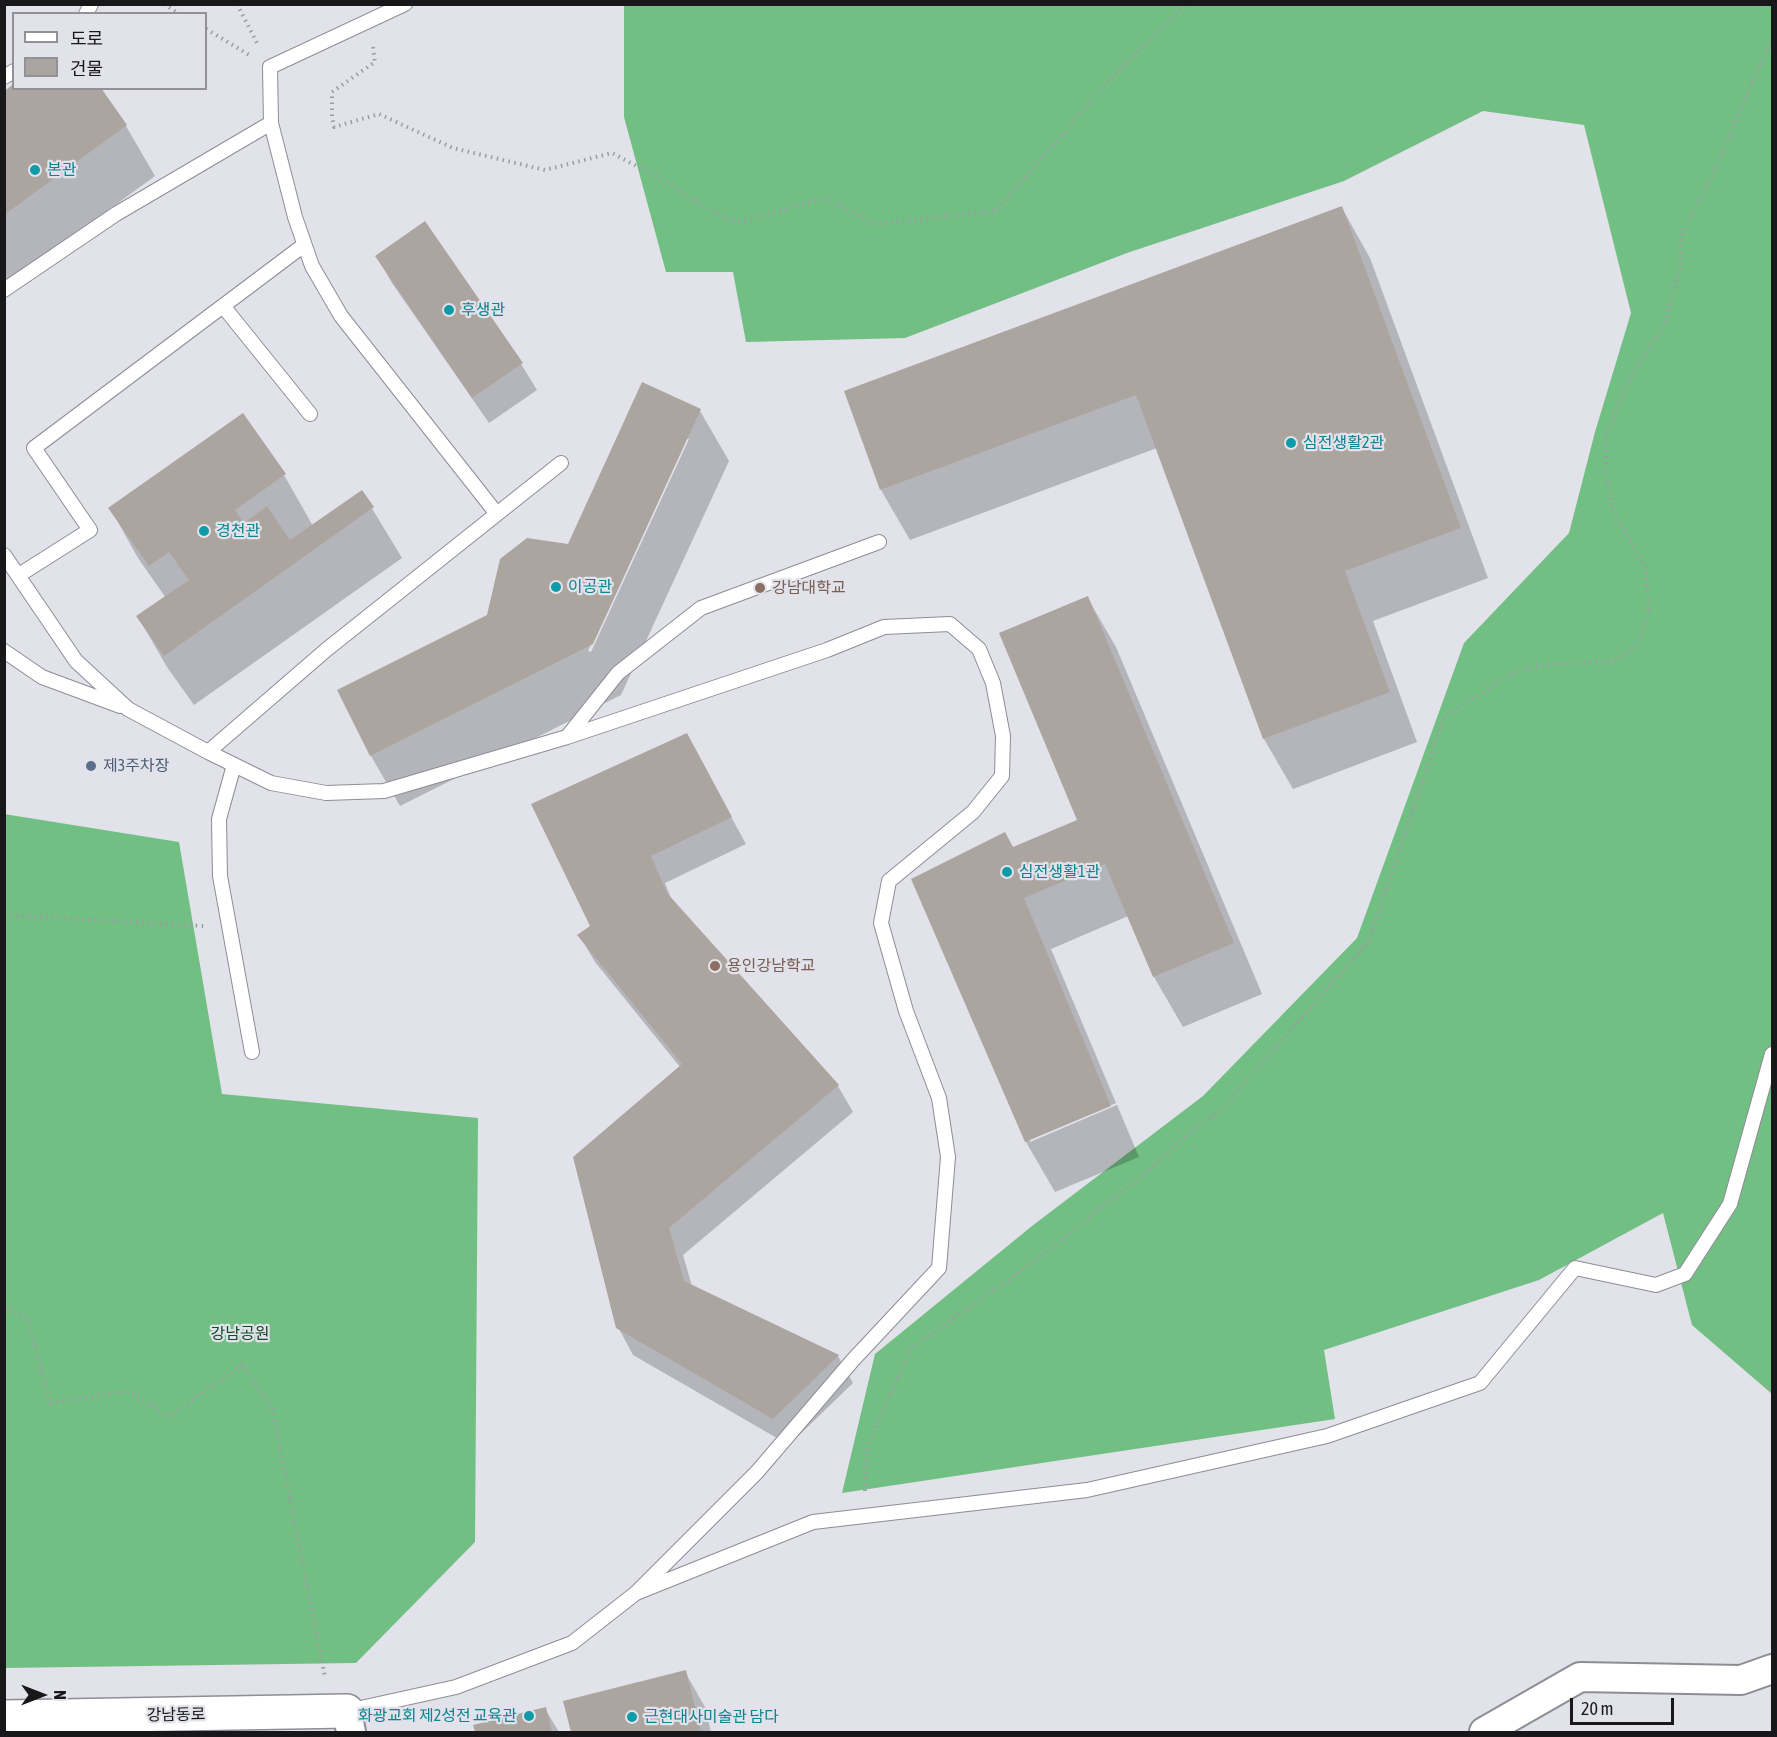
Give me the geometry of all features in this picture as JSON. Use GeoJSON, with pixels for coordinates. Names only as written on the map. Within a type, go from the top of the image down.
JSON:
{"type":"FeatureCollection","features":[{"type":"Feature","properties":{"kind":"street"},"geometry":{"type":"LineString","coordinates":[[1484,1732],[1580,1677],[1741,1680],[1773,1669]]}},
{"type":"Feature","properties":{"kind":"street","name":"강남동로"},"geometry":{"type":"LineString","coordinates":[[4,1717],[64,1725],[349,1722]]}},
{"type":"Feature","properties":{"kind":"lane"},"geometry":{"type":"LineString","coordinates":[[405,4],[270,67],[271,123],[304,245],[312,266],[340,316],[497,514]]}},
{"type":"Feature","properties":{"kind":"lane"},"geometry":{"type":"LineString","coordinates":[[4,290],[116,214],[271,123]]}},
{"type":"Feature","properties":{"kind":"lane"},"geometry":{"type":"LineString","coordinates":[[19,575],[90,530],[34,448],[304,245]]}},
{"type":"Feature","properties":{"kind":"lane"},"geometry":{"type":"LineString","coordinates":[[223,306],[310,414]]}},
{"type":"Feature","properties":{"kind":"lane"},"geometry":{"type":"LineString","coordinates":[[208,752],[326,650],[561,463]]}},
{"type":"Feature","properties":{"kind":"lane"},"geometry":{"type":"LineString","coordinates":[[567,737],[618,673],[701,608],[879,542]]}},
{"type":"Feature","properties":{"kind":"lane"},"geometry":{"type":"LineString","coordinates":[[4,555],[76,661],[128,709]]}},
{"type":"Feature","properties":{"kind":"lane"},"geometry":{"type":"LineString","coordinates":[[4,651],[42,677],[128,709],[271,783],[326,793],[384,791],[567,737],[827,650],[884,627],[950,624],[979,649],[993,683],[1003,736],[1002,776],[973,812],[889,881],[881,923],[906,1011],[939,1098],[948,1157],[939,1268],[853,1360],[757,1472],[636,1593],[572,1644],[456,1687],[349,1722]]}},
{"type":"Feature","properties":{"kind":"lane"},"geometry":{"type":"LineString","coordinates":[[234,765],[219,819],[220,876],[252,1052]]}},
{"type":"Feature","properties":{"kind":"lane"},"geometry":{"type":"LineString","coordinates":[[636,1593],[813,1522],[1087,1490],[1327,1436],[1480,1383],[1575,1268],[1656,1285],[1686,1274],[1730,1204],[1773,1054]]}},
{"type":"Feature","properties":{"kind":"path"},"geometry":{"type":"LineString","coordinates":[[237,4],[270,67]]}},
{"type":"Feature","properties":{"kind":"path"},"geometry":{"type":"LineString","coordinates":[[369,21],[375,62],[332,92],[334,127],[379,114],[453,148],[545,170],[612,153],[669,183],[698,203],[736,223],[825,198],[875,224],[996,211],[1103,87],[1186,4]]}},
{"type":"Feature","properties":{"kind":"path"},"geometry":{"type":"LineString","coordinates":[[207,30],[270,67]]}},
{"type":"Feature","properties":{"kind":"path"},"geometry":{"type":"LineString","coordinates":[[867,1516],[865,1498],[867,1447],[911,1348],[1035,1261],[1143,1175],[1187,1134],[1224,1107],[1369,941],[1444,717],[1513,673],[1547,664],[1615,661],[1637,645],[1649,612],[1646,568],[1612,509],[1606,472],[1606,435],[1631,376],[1665,323],[1681,264],[1681,236],[1717,166],[1754,78],[1773,41]]}},
{"type":"Feature","properties":{"kind":"path"},"geometry":{"type":"LineString","coordinates":[[4,915],[229,927]]}},
{"type":"Feature","properties":{"kind":"path"},"geometry":{"type":"LineString","coordinates":[[4,1306],[28,1319],[50,1403],[129,1391],[170,1417],[242,1365],[272,1407],[325,1677]]}},
{"type":"Feature","properties":{"kind":"green space"},"geometry":{"type":"Polygon","coordinates":[[[624,5],[1772,5],[1772,1394],[1692,1325],[1663,1213],[1539,1280],[1324,1350],[1335,1419],[842,1493],[875,1354],[1032,1226],[1203,1096],[1357,938],[1464,643],[1569,533],[1595,432],[1631,313],[1584,125],[1483,111],[1344,181],[1127,253],[905,338],[746,342],[733,272],[666,272],[624,117],[624,5]]]}},
{"type":"Feature","properties":{"kind":"green space","name":"강남공원"},"geometry":{"type":"Polygon","coordinates":[[[4,814],[179,842],[222,1094],[478,1118],[475,1542],[356,1663],[5,1668],[4,814]]]}},
{"type":"Feature","properties":{"kind":"building","name":"본관"},"geometry":{"type":"Polygon","coordinates":[[[12,85],[12,90],[102,90],[127,125],[4,215],[4,91],[12,85]]]}},
{"type":"Feature","properties":{"kind":"building","name":"심전생활2관"},"geometry":{"type":"Polygon","coordinates":[[[1342,206],[1461,528],[1345,571],[1390,692],[1263,739],[1136,395],[880,490],[844,391],[1342,206]]]}},
{"type":"Feature","properties":{"kind":"building","name":"후생관"},"geometry":{"type":"Polygon","coordinates":[[[425,221],[523,363],[472,398],[375,256],[425,221]]]}},
{"type":"Feature","properties":{"kind":"building","name":"이공관"},"geometry":{"type":"Polygon","coordinates":[[[642,382],[701,409],[593,644],[370,756],[337,690],[487,615],[500,559],[527,538],[568,544],[642,382]]]}},
{"type":"Feature","properties":{"kind":"building","name":"경천관"},"geometry":{"type":"Polygon","coordinates":[[[243,413],[286,474],[235,510],[244,523],[267,506],[290,540],[362,490],[374,507],[164,656],[136,616],[189,580],[169,552],[149,566],[108,508],[243,413]]]}},
{"type":"Feature","properties":{"kind":"building","name":"심전생활1관"},"geometry":{"type":"Polygon","coordinates":[[[1088,596],[1234,943],[1153,977],[1105,864],[1024,898],[1111,1106],[1025,1142],[911,879],[1005,832],[1013,847],[1077,820],[999,633],[1088,596]]]}},
{"type":"Feature","properties":{"kind":"building"},"geometry":{"type":"Polygon","coordinates":[[[687,733],[732,817],[651,856],[667,893],[839,1085],[669,1228],[684,1281],[839,1355],[773,1419],[616,1328],[573,1157],[682,1064],[577,935],[590,926],[531,804],[687,733]]]}},
{"type":"Feature","properties":{"kind":"building","name":"근현대사미술관 담다"},"geometry":{"type":"Polygon","coordinates":[[[686,1670],[701,1732],[571,1732],[563,1701],[686,1670]]]}},
{"type":"Feature","properties":{"kind":"building","name":"화광교회 제2성전 교육관"},"geometry":{"type":"Polygon","coordinates":[[[546,1707],[552,1732],[475,1732],[473,1725],[546,1707]]]}},
{"type":"Feature","properties":{"kind":"place","name":"본관"},"geometry":{"type":"Point","coordinates":[35,170]}},
{"type":"Feature","properties":{"kind":"place","name":"후생관"},"geometry":{"type":"Point","coordinates":[449,310]}},
{"type":"Feature","properties":{"kind":"place","name":"심전생활2관"},"geometry":{"type":"Point","coordinates":[1291,443]}},
{"type":"Feature","properties":{"kind":"place","name":"경천관"},"geometry":{"type":"Point","coordinates":[204,531]}},
{"type":"Feature","properties":{"kind":"place","name":"이공관"},"geometry":{"type":"Point","coordinates":[556,587]}},
{"type":"Feature","properties":{"kind":"place","name":"강남대학교"},"geometry":{"type":"Point","coordinates":[760,588]}},
{"type":"Feature","properties":{"kind":"place","name":"제3주차장"},"geometry":{"type":"Point","coordinates":[91,766]}},
{"type":"Feature","properties":{"kind":"place","name":"심전생활1관"},"geometry":{"type":"Point","coordinates":[1007,872]}},
{"type":"Feature","properties":{"kind":"place","name":"용인강남학교"},"geometry":{"type":"Point","coordinates":[715,966]}},
{"type":"Feature","properties":{"kind":"place","name":"화광교회 제2성전 교육관"},"geometry":{"type":"Point","coordinates":[529,1716]}},
{"type":"Feature","properties":{"kind":"place","name":"근현대사미술관 담다"},"geometry":{"type":"Point","coordinates":[632,1717]}}]}
